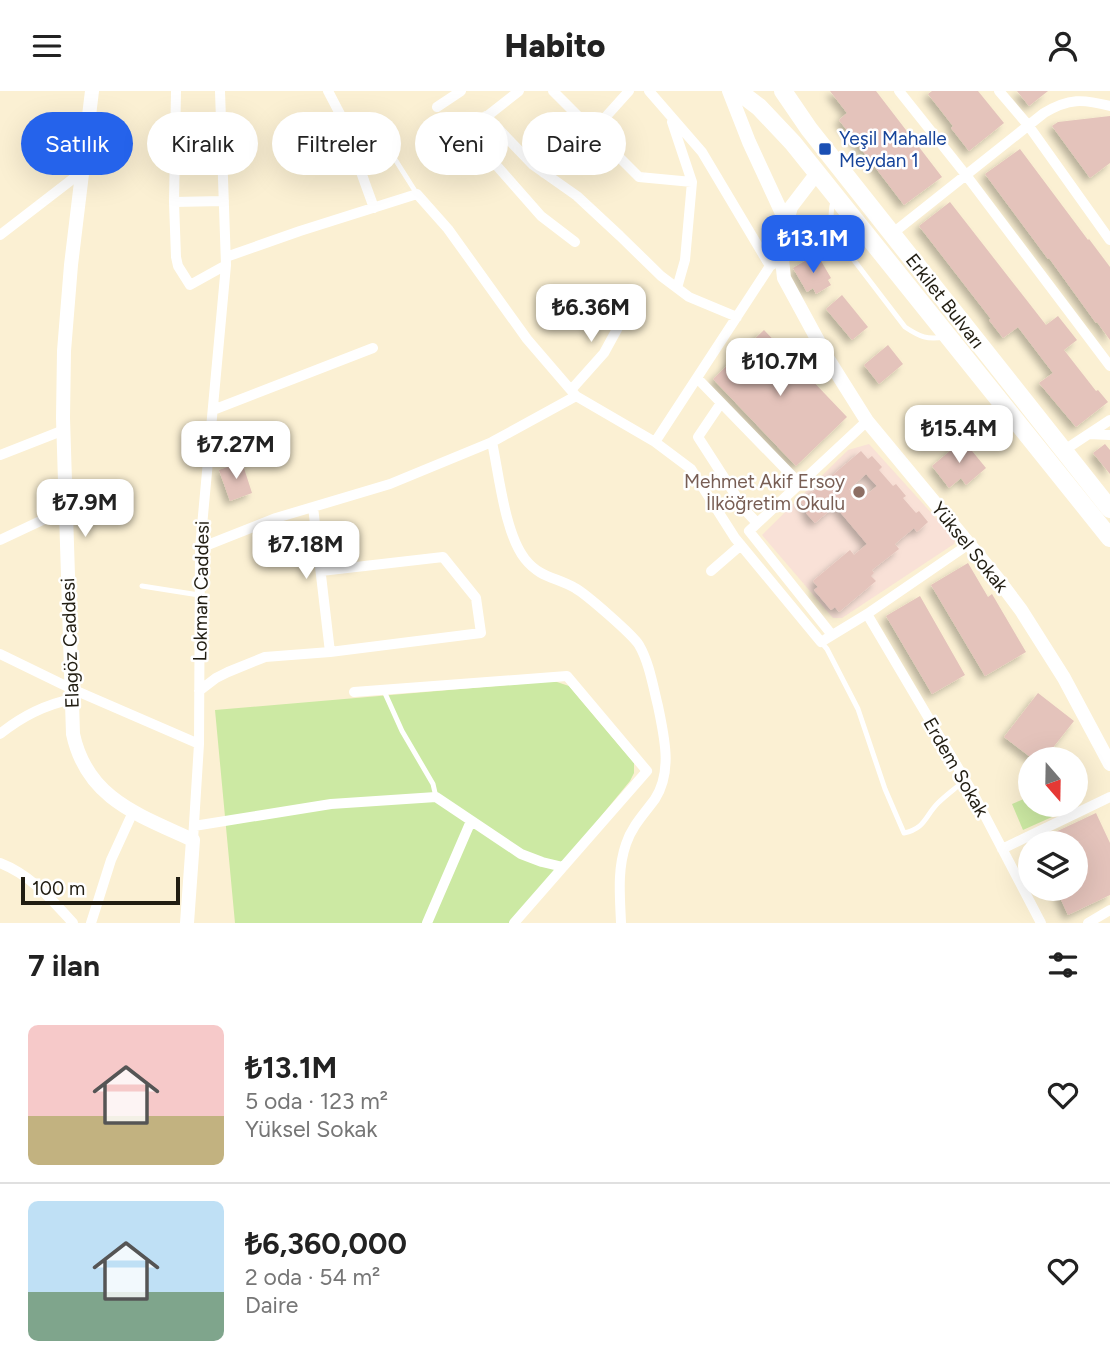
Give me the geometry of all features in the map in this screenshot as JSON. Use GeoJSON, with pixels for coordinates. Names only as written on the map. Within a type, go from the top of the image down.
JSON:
{"type":"FeatureCollection","features":[{"type":"Feature","properties":{"kind":"main road","name":"Erkilet Bulvarı"},"geometry":{"type":"LineString","coordinates":[[738,91],[759,107],[793,143],[1110,538]]}},
{"type":"Feature","properties":{"kind":"main road","name":"Erkilet Bulvarı"},"geometry":{"type":"LineString","coordinates":[[783,91],[817,139],[1110,509]]}},
{"type":"Feature","properties":{"kind":"street","name":"Elagöz Caddesi"},"geometry":{"type":"LineString","coordinates":[[90,112],[92,91]]}},
{"type":"Feature","properties":{"kind":"street"},"geometry":{"type":"LineString","coordinates":[[176,91],[176,257],[178,266],[190,285],[226,261],[300,231],[417,194],[448,229],[527,339],[574,393],[655,442],[691,469],[741,545],[821,642],[969,544]]}},
{"type":"Feature","properties":{"kind":"street","name":"Lokman Caddesi"},"geometry":{"type":"LineString","coordinates":[[194,833],[199,744],[200,548],[226,261],[220,91]]}},
{"type":"Feature","properties":{"kind":"street"},"geometry":{"type":"LineString","coordinates":[[328,91],[340,114],[374,208]]}},
{"type":"Feature","properties":{"kind":"street"},"geometry":{"type":"LineString","coordinates":[[437,107],[461,91]]}},
{"type":"Feature","properties":{"kind":"street"},"geometry":{"type":"LineString","coordinates":[[491,112],[519,91]]}},
{"type":"Feature","properties":{"kind":"street"},"geometry":{"type":"LineString","coordinates":[[553,91],[574,112]]}},
{"type":"Feature","properties":{"kind":"street"},"geometry":{"type":"LineString","coordinates":[[610,112],[629,91]]}},
{"type":"Feature","properties":{"kind":"street"},"geometry":{"type":"LineString","coordinates":[[649,91],[702,152],[776,263],[655,442]]}},
{"type":"Feature","properties":{"kind":"street"},"geometry":{"type":"LineString","coordinates":[[729,91],[786,222]]}},
{"type":"Feature","properties":{"kind":"street"},"geometry":{"type":"LineString","coordinates":[[899,91],[1110,366]]}},
{"type":"Feature","properties":{"kind":"street"},"geometry":{"type":"LineString","coordinates":[[999,91],[1027,125],[1110,240]]}},
{"type":"Feature","properties":{"kind":"street"},"geometry":{"type":"LineString","coordinates":[[893,233],[1044,113],[1064,103],[1085,100],[1110,106]]}},
{"type":"Feature","properties":{"kind":"street"},"geometry":{"type":"LineString","coordinates":[[670,116],[692,182],[685,260],[677,288]]}},
{"type":"Feature","properties":{"kind":"street"},"geometry":{"type":"LineString","coordinates":[[508,139],[522,154]]}},
{"type":"Feature","properties":{"kind":"street"},"geometry":{"type":"LineString","coordinates":[[791,207],[804,167],[793,143]]}},
{"type":"Feature","properties":{"kind":"street"},"geometry":{"type":"LineString","coordinates":[[626,164],[639,177],[692,182]]}},
{"type":"Feature","properties":{"kind":"street","name":"Yüksel Sokak"},"geometry":{"type":"LineString","coordinates":[[817,173],[791,207],[776,263],[828,359],[867,421],[997,578],[1043,644],[1082,709],[1110,764]]}},
{"type":"Feature","properties":{"kind":"street"},"geometry":{"type":"LineString","coordinates":[[0,235],[78,175]]}},
{"type":"Feature","properties":{"kind":"street","name":"Elagöz Caddesi"},"geometry":{"type":"LineString","coordinates":[[83,175],[67,308],[64,362],[73,734],[85,767],[113,799],[133,812],[194,833]]}},
{"type":"Feature","properties":{"kind":"street"},"geometry":{"type":"LineString","coordinates":[[505,175],[541,216],[575,242]]}},
{"type":"Feature","properties":{"kind":"street"},"geometry":{"type":"LineString","coordinates":[[547,175],[577,196],[661,276],[689,297],[737,317]]}},
{"type":"Feature","properties":{"kind":"street"},"geometry":{"type":"LineString","coordinates":[[174,202],[224,201]]}},
{"type":"Feature","properties":{"kind":"street"},"geometry":{"type":"LineString","coordinates":[[200,548],[276,518],[390,484],[492,442],[574,393],[604,353],[627,311],[598,295]]}},
{"type":"Feature","properties":{"kind":"street"},"geometry":{"type":"LineString","coordinates":[[213,410],[373,348]]}},
{"type":"Feature","properties":{"kind":"street"},"geometry":{"type":"LineString","coordinates":[[698,378],[800,484]]}},
{"type":"Feature","properties":{"kind":"street"},"geometry":{"type":"LineString","coordinates":[[721,403],[698,437],[745,510],[757,523]]}},
{"type":"Feature","properties":{"kind":"street"},"geometry":{"type":"LineString","coordinates":[[1063,451],[1110,420]]}},
{"type":"Feature","properties":{"kind":"street"},"geometry":{"type":"LineString","coordinates":[[832,635],[749,531],[867,421]]}},
{"type":"Feature","properties":{"kind":"street"},"geometry":{"type":"LineString","coordinates":[[0,455],[64,430]]}},
{"type":"Feature","properties":{"kind":"street"},"geometry":{"type":"LineString","coordinates":[[1089,434],[1110,435]]}},
{"type":"Feature","properties":{"kind":"street"},"geometry":{"type":"LineString","coordinates":[[492,442],[510,528],[525,559],[542,574],[583,592],[638,643],[652,681],[666,752],[666,771],[660,789],[636,822],[624,852],[619,888],[621,923]]}},
{"type":"Feature","properties":{"kind":"street"},"geometry":{"type":"LineString","coordinates":[[313,507],[330,652]]}},
{"type":"Feature","properties":{"kind":"street"},"geometry":{"type":"LineString","coordinates":[[0,540],[66,509]]}},
{"type":"Feature","properties":{"kind":"street"},"geometry":{"type":"LineString","coordinates":[[711,571],[741,545]]}},
{"type":"Feature","properties":{"kind":"street"},"geometry":{"type":"LineString","coordinates":[[200,691],[228,671],[265,657],[330,652],[481,633],[476,598],[443,557],[321,571]]}},
{"type":"Feature","properties":{"kind":"street","name":"Erdem Sokak"},"geometry":{"type":"LineString","coordinates":[[867,614],[965,780],[1041,923]]}},
{"type":"Feature","properties":{"kind":"street"},"geometry":{"type":"LineString","coordinates":[[0,654],[72,694],[199,744]]}},
{"type":"Feature","properties":{"kind":"street"},"geometry":{"type":"LineString","coordinates":[[355,692],[567,676],[647,772],[514,923]]}},
{"type":"Feature","properties":{"kind":"street"},"geometry":{"type":"LineString","coordinates":[[0,734],[31,713],[72,694]]}},
{"type":"Feature","properties":{"kind":"street"},"geometry":{"type":"LineString","coordinates":[[187,923],[194,833],[331,804],[436,797],[521,854],[563,867]]}},
{"type":"Feature","properties":{"kind":"street"},"geometry":{"type":"LineString","coordinates":[[1002,849],[1110,797]]}},
{"type":"Feature","properties":{"kind":"street"},"geometry":{"type":"LineString","coordinates":[[91,923],[111,860],[133,812]]}},
{"type":"Feature","properties":{"kind":"street"},"geometry":{"type":"LineString","coordinates":[[427,923],[471,821]]}},
{"type":"Feature","properties":{"kind":"street"},"geometry":{"type":"LineString","coordinates":[[0,863],[18,871],[37,885],[73,923]]}},
{"type":"Feature","properties":{"kind":"street"},"geometry":{"type":"LineString","coordinates":[[1088,923],[1110,910]]}},
{"type":"Feature","properties":{"kind":"lane"},"geometry":{"type":"LineString","coordinates":[[401,169],[417,194]]}},
{"type":"Feature","properties":{"kind":"lane"},"geometry":{"type":"LineString","coordinates":[[835,195],[830,210],[832,226],[840,242],[905,327],[918,335],[933,339],[948,337]]}},
{"type":"Feature","properties":{"kind":"lane"},"geometry":{"type":"LineString","coordinates":[[142,586],[200,595]]}},
{"type":"Feature","properties":{"kind":"lane"},"geometry":{"type":"LineString","coordinates":[[821,642],[858,709],[885,789],[904,833],[913,831],[924,823],[936,805],[965,780]]}},
{"type":"Feature","properties":{"kind":"lane"},"geometry":{"type":"LineString","coordinates":[[383,689],[402,731],[433,785],[436,797]]}},
{"type":"Feature","properties":{"kind":"shaded area","name":"Mehmet Akif Ersoy İlköğretim Okulu"},"geometry":{"type":"Polygon","coordinates":[[[869,444],[955,541],[842,618],[833,618],[762,535],[848,450],[869,444]]]}},
{"type":"Feature","properties":{"kind":"green space"},"geometry":{"type":"Polygon","coordinates":[[[554,681],[569,686],[634,763],[634,773],[565,860],[509,923],[235,923],[215,710],[554,681]]]}},
{"type":"Feature","properties":{"kind":"green space"},"geometry":{"type":"Polygon","coordinates":[[[1018,801],[1018,817],[1052,817],[1023,830],[1012,804],[1018,801]]]}},
{"type":"Feature","properties":{"kind":"building"},"geometry":{"type":"Polygon","coordinates":[[[830,91],[876,91],[942,177],[904,205],[839,120],[847,113],[830,91]]]}},
{"type":"Feature","properties":{"kind":"building"},"geometry":{"type":"Polygon","coordinates":[[[932,91],[978,91],[1004,123],[969,151],[928,94],[932,91]]]}},
{"type":"Feature","properties":{"kind":"building"},"geometry":{"type":"Polygon","coordinates":[[[1017,91],[1048,91],[1029,106],[1017,91]]]}},
{"type":"Feature","properties":{"kind":"building"},"geometry":{"type":"Polygon","coordinates":[[[1110,116],[1110,163],[1090,178],[1052,126],[1058,122],[1110,116]]]}},
{"type":"Feature","properties":{"kind":"building"},"geometry":{"type":"Polygon","coordinates":[[[1020,149],[1110,267],[1110,340],[985,174],[1020,149]]]}},
{"type":"Feature","properties":{"kind":"building"},"geometry":{"type":"Polygon","coordinates":[[[950,202],[1046,325],[1058,316],[1077,340],[1064,350],[1108,402],[1076,427],[1039,383],[1053,373],[1018,327],[1003,338],[919,226],[950,202]]]}},
{"type":"Feature","properties":{"kind":"building"},"geometry":{"type":"Polygon","coordinates":[[[817,254],[831,278],[828,280],[831,285],[816,294],[813,288],[807,292],[793,268],[817,254]]]}},
{"type":"Feature","properties":{"kind":"building"},"geometry":{"type":"Polygon","coordinates":[[[842,295],[868,327],[852,340],[826,309],[842,295]]]}},
{"type":"Feature","properties":{"kind":"building"},"geometry":{"type":"Polygon","coordinates":[[[764,330],[847,417],[796,466],[713,379],[764,330]]]}},
{"type":"Feature","properties":{"kind":"building"},"geometry":{"type":"Polygon","coordinates":[[[888,345],[903,364],[879,384],[864,365],[888,345]]]}},
{"type":"Feature","properties":{"kind":"building"},"geometry":{"type":"Polygon","coordinates":[[[963,440],[986,468],[966,485],[961,478],[949,488],[932,466],[963,440]]]}},
{"type":"Feature","properties":{"kind":"building"},"geometry":{"type":"Polygon","coordinates":[[[1105,444],[1110,450],[1110,474],[1093,453],[1105,444]]]}},
{"type":"Feature","properties":{"kind":"building"},"geometry":{"type":"Polygon","coordinates":[[[861,451],[868,459],[872,456],[882,467],[879,470],[893,486],[896,484],[906,496],[903,498],[928,522],[917,532],[914,528],[895,544],[899,549],[872,570],[874,573],[871,576],[876,581],[839,612],[835,607],[831,610],[814,590],[818,587],[813,581],[850,550],[854,555],[867,544],[835,506],[815,523],[801,502],[861,451]],[[866,474],[849,489],[859,501],[877,486],[866,474]]]}},
{"type":"Feature","properties":{"kind":"building"},"geometry":{"type":"Polygon","coordinates":[[[242,462],[252,493],[230,501],[219,470],[242,462]]]}},
{"type":"Feature","properties":{"kind":"building"},"geometry":{"type":"Polygon","coordinates":[[[968,563],[988,597],[992,594],[1026,652],[985,676],[931,585],[968,563]]]}},
{"type":"Feature","properties":{"kind":"building"},"geometry":{"type":"Polygon","coordinates":[[[920,596],[965,675],[932,694],[886,616],[920,596]]]}},
{"type":"Feature","properties":{"kind":"building"},"geometry":{"type":"Polygon","coordinates":[[[1038,693],[1074,721],[1053,747],[1018,748],[1004,737],[1038,693]]]}},
{"type":"Feature","properties":{"kind":"building"},"geometry":{"type":"Polygon","coordinates":[[[1096,813],[1110,843],[1110,895],[1068,915],[1062,901],[1088,901],[1088,831],[1058,831],[1096,813]]]}},
{"type":"Feature","properties":{"kind":"place","name":"Yeşil Mahalle Meydan 1"},"geometry":{"type":"Point","coordinates":[825,149]}},
{"type":"Feature","properties":{"kind":"place","name":"Mehmet Akif Ersoy İlköğretim Okulu"},"geometry":{"type":"Point","coordinates":[859,492]}}]}
